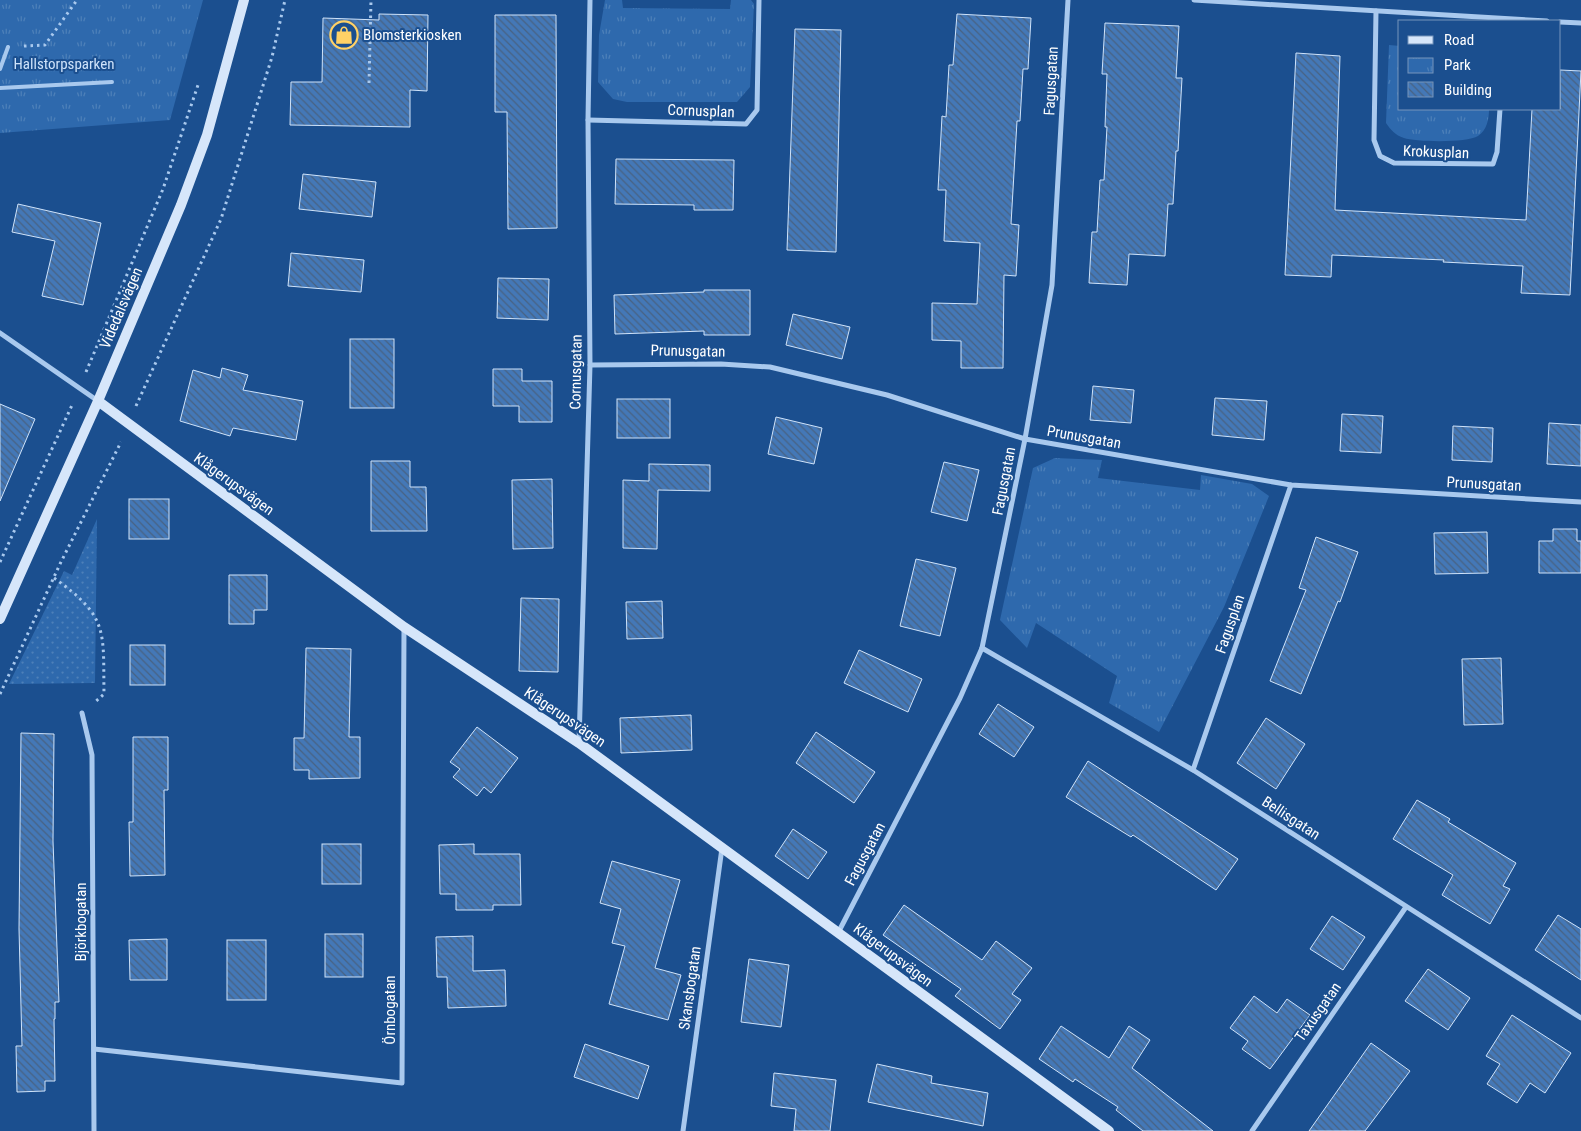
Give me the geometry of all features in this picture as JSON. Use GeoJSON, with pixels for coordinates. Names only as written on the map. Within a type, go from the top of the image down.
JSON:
{"type":"FeatureCollection","features":[{"type":"Feature","properties":{"kind":"street","name":"Videdalsvägen"},"geometry":{"type":"LineString","coordinates":[[0,619],[98,401],[181,206],[207,134],[244,0]]}},
{"type":"Feature","properties":{"kind":"street","name":"Cornusgatan"},"geometry":{"type":"LineString","coordinates":[[579,743],[590,364],[588,120],[590,0]]}},
{"type":"Feature","properties":{"kind":"street","name":"Cornusplan"},"geometry":{"type":"LineString","coordinates":[[588,120],[746,124],[757,110],[759,0]]}},
{"type":"Feature","properties":{"kind":"street","name":"Fagusgatan"},"geometry":{"type":"LineString","coordinates":[[838,933],[960,698],[982,648],[1025,439],[1052,285],[1068,0]]}},
{"type":"Feature","properties":{"kind":"street"},"geometry":{"type":"LineString","coordinates":[[1194,0],[1507,20]]}},
{"type":"Feature","properties":{"kind":"street","name":"Krokusplan"},"geometry":{"type":"LineString","coordinates":[[1376,11],[1374,140],[1380,156],[1394,163],[1493,164],[1497,152],[1500,110]]}},
{"type":"Feature","properties":{"kind":"street"},"geometry":{"type":"LineString","coordinates":[[1561,22],[1581,23]]}},
{"type":"Feature","properties":{"kind":"street","name":"Klågerupsvägen"},"geometry":{"type":"LineString","coordinates":[[0,333],[79,390],[98,401],[404,627],[579,743],[1109,1131]]}},
{"type":"Feature","properties":{"kind":"street","name":"Prunusgatan"},"geometry":{"type":"LineString","coordinates":[[590,364],[661,363],[770,367],[887,395],[1025,439],[1291,485],[1581,502]]}},
{"type":"Feature","properties":{"kind":"street","name":"Fagusplan"},"geometry":{"type":"LineString","coordinates":[[1193,770],[1291,485]]}},
{"type":"Feature","properties":{"kind":"street","name":"Örnbogatan"},"geometry":{"type":"LineString","coordinates":[[94,1049],[402,1083],[404,627]]}},
{"type":"Feature","properties":{"kind":"street","name":"Bellisgatan"},"geometry":{"type":"LineString","coordinates":[[982,648],[1193,770],[1581,1018]]}},
{"type":"Feature","properties":{"kind":"street","name":"Björkbogatan"},"geometry":{"type":"LineString","coordinates":[[82,713],[92,755],[94,1131]]}},
{"type":"Feature","properties":{"kind":"street","name":"Skansbogatan"},"geometry":{"type":"LineString","coordinates":[[683,1131],[722,848]]}},
{"type":"Feature","properties":{"kind":"street","name":"Taxusgatan"},"geometry":{"type":"LineString","coordinates":[[1252,1131],[1406,907]]}},
{"type":"Feature","properties":{"kind":"lane"},"geometry":{"type":"LineString","coordinates":[[0,70],[8,47]]}},
{"type":"Feature","properties":{"kind":"lane"},"geometry":{"type":"LineString","coordinates":[[0,88],[112,82]]}},
{"type":"Feature","properties":{"kind":"path"},"geometry":{"type":"LineString","coordinates":[[8,47],[45,45],[77,0]]}},
{"type":"Feature","properties":{"kind":"path"},"geometry":{"type":"LineString","coordinates":[[0,694],[54,578],[115,457],[221,218],[272,57],[285,0]]}},
{"type":"Feature","properties":{"kind":"path"},"geometry":{"type":"LineString","coordinates":[[369,83],[371,0]]}},
{"type":"Feature","properties":{"kind":"path"},"geometry":{"type":"LineString","coordinates":[[0,562],[79,390],[163,189],[201,77]]}},
{"type":"Feature","properties":{"kind":"path"},"geometry":{"type":"LineString","coordinates":[[54,578],[80,596],[95,616],[103,635],[104,694],[82,713]]}},
{"type":"Feature","properties":{"kind":"green space","name":"Hallstorpsparken"},"geometry":{"type":"Polygon","coordinates":[[[0,0],[203,0],[170,120],[0,133],[0,0]]]}},
{"type":"Feature","properties":{"kind":"green space"},"geometry":{"type":"Polygon","coordinates":[[[605,0],[622,0],[623,8],[730,9],[731,0],[751,0],[754,4],[750,87],[737,102],[627,102],[613,99],[598,82],[599,35],[605,0]]]}},
{"type":"Feature","properties":{"kind":"green space"},"geometry":{"type":"Polygon","coordinates":[[[1389,45],[1398,46],[1398,110],[1489,110],[1489,117],[1484,131],[1478,136],[1463,140],[1430,141],[1404,138],[1394,132],[1386,123],[1389,45]]]}},
{"type":"Feature","properties":{"kind":"green space"},"geometry":{"type":"Polygon","coordinates":[[[1055,458],[1102,460],[1098,478],[1200,490],[1201,475],[1252,484],[1269,496],[1224,607],[1159,732],[1109,703],[1117,676],[1036,623],[1027,648],[1000,620],[1033,468],[1055,458]]]}},
{"type":"Feature","properties":{"kind":"green space"},"geometry":{"type":"Polygon","coordinates":[[[97,519],[95,683],[9,684],[64,571],[72,575],[97,519]]]}},
{"type":"Feature","properties":{"kind":"building"},"geometry":{"type":"Polygon","coordinates":[[[379,14],[428,15],[427,91],[410,90],[410,127],[290,125],[291,82],[322,82],[323,18],[379,20],[379,14]]]}},
{"type":"Feature","properties":{"kind":"building"},"geometry":{"type":"Polygon","coordinates":[[[957,14],[1031,18],[1028,69],[1023,69],[1020,121],[1017,121],[1011,224],[1019,225],[1016,276],[1004,275],[1003,368],[961,368],[961,341],[932,340],[932,303],[977,304],[980,243],[944,241],[946,190],[938,190],[942,116],[946,117],[949,65],[953,65],[957,14]]]}},
{"type":"Feature","properties":{"kind":"building"},"geometry":{"type":"Polygon","coordinates":[[[495,15],[556,15],[557,228],[508,229],[507,112],[495,112],[495,15]]]}},
{"type":"Feature","properties":{"kind":"building"},"geometry":{"type":"Polygon","coordinates":[[[1105,23],[1179,26],[1176,78],[1182,78],[1178,151],[1176,151],[1173,204],[1168,204],[1165,256],[1129,254],[1127,285],[1089,283],[1092,232],[1097,232],[1100,180],[1104,180],[1107,74],[1102,74],[1105,23]]]}},
{"type":"Feature","properties":{"kind":"building"},"geometry":{"type":"Polygon","coordinates":[[[795,29],[841,30],[836,252],[787,250],[795,29]]]}},
{"type":"Feature","properties":{"kind":"building"},"geometry":{"type":"Polygon","coordinates":[[[1296,53],[1340,56],[1335,210],[1526,220],[1532,110],[1561,110],[1561,70],[1581,71],[1570,295],[1521,293],[1523,266],[1443,262],[1444,260],[1332,255],[1331,277],[1285,275],[1296,53]]]}},
{"type":"Feature","properties":{"kind":"building"},"geometry":{"type":"Polygon","coordinates":[[[616,159],[734,160],[733,210],[694,210],[694,205],[615,204],[616,159]]]}},
{"type":"Feature","properties":{"kind":"building"},"geometry":{"type":"Polygon","coordinates":[[[303,174],[376,182],[372,217],[299,209],[303,174]]]}},
{"type":"Feature","properties":{"kind":"building"},"geometry":{"type":"Polygon","coordinates":[[[18,204],[101,223],[83,305],[42,296],[55,241],[12,232],[18,204]]]}},
{"type":"Feature","properties":{"kind":"building"},"geometry":{"type":"Polygon","coordinates":[[[291,253],[364,260],[361,292],[288,286],[291,253]]]}},
{"type":"Feature","properties":{"kind":"building"},"geometry":{"type":"Polygon","coordinates":[[[498,278],[549,279],[548,320],[497,318],[498,278]]]}},
{"type":"Feature","properties":{"kind":"building"},"geometry":{"type":"Polygon","coordinates":[[[704,290],[750,290],[750,335],[704,335],[704,331],[615,334],[614,295],[704,292],[704,290]]]}},
{"type":"Feature","properties":{"kind":"building"},"geometry":{"type":"Polygon","coordinates":[[[793,314],[850,327],[842,359],[786,345],[793,314]]]}},
{"type":"Feature","properties":{"kind":"building"},"geometry":{"type":"Polygon","coordinates":[[[350,339],[394,339],[394,408],[350,408],[350,339]]]}},
{"type":"Feature","properties":{"kind":"building"},"geometry":{"type":"Polygon","coordinates":[[[222,368],[248,375],[243,390],[303,401],[296,440],[233,428],[230,436],[180,421],[193,370],[220,378],[222,368]]]}},
{"type":"Feature","properties":{"kind":"building"},"geometry":{"type":"Polygon","coordinates":[[[493,369],[522,369],[522,381],[552,381],[552,422],[519,422],[519,406],[493,406],[493,369]]]}},
{"type":"Feature","properties":{"kind":"building"},"geometry":{"type":"Polygon","coordinates":[[[1093,386],[1134,390],[1131,423],[1090,420],[1093,386]]]}},
{"type":"Feature","properties":{"kind":"building"},"geometry":{"type":"Polygon","coordinates":[[[1215,398],[1267,401],[1264,440],[1212,435],[1215,398]]]}},
{"type":"Feature","properties":{"kind":"building"},"geometry":{"type":"Polygon","coordinates":[[[617,399],[670,399],[670,438],[617,438],[617,399]]]}},
{"type":"Feature","properties":{"kind":"building"},"geometry":{"type":"Polygon","coordinates":[[[0,404],[35,419],[0,501],[0,404]]]}},
{"type":"Feature","properties":{"kind":"building"},"geometry":{"type":"Polygon","coordinates":[[[1342,414],[1383,416],[1381,453],[1340,451],[1342,414]]]}},
{"type":"Feature","properties":{"kind":"building"},"geometry":{"type":"Polygon","coordinates":[[[776,417],[822,428],[814,464],[768,454],[776,417]]]}},
{"type":"Feature","properties":{"kind":"building"},"geometry":{"type":"Polygon","coordinates":[[[1549,423],[1581,425],[1581,466],[1547,464],[1549,423]]]}},
{"type":"Feature","properties":{"kind":"building"},"geometry":{"type":"Polygon","coordinates":[[[1453,426],[1493,428],[1492,462],[1452,460],[1453,426]]]}},
{"type":"Feature","properties":{"kind":"building"},"geometry":{"type":"Polygon","coordinates":[[[371,461],[410,461],[410,487],[426,487],[427,531],[371,531],[371,461]]]}},
{"type":"Feature","properties":{"kind":"building"},"geometry":{"type":"Polygon","coordinates":[[[944,462],[979,470],[967,521],[931,512],[944,462]]]}},
{"type":"Feature","properties":{"kind":"building"},"geometry":{"type":"Polygon","coordinates":[[[649,464],[710,465],[710,491],[658,490],[657,549],[623,548],[623,480],[649,481],[649,464]]]}},
{"type":"Feature","properties":{"kind":"building"},"geometry":{"type":"Polygon","coordinates":[[[552,479],[553,548],[513,549],[512,480],[552,479]]]}},
{"type":"Feature","properties":{"kind":"building"},"geometry":{"type":"Polygon","coordinates":[[[129,499],[169,499],[169,539],[129,539],[129,499]]]}},
{"type":"Feature","properties":{"kind":"building"},"geometry":{"type":"Polygon","coordinates":[[[1553,529],[1577,529],[1577,541],[1581,541],[1581,573],[1539,573],[1539,541],[1553,541],[1553,529]]]}},
{"type":"Feature","properties":{"kind":"building"},"geometry":{"type":"Polygon","coordinates":[[[1487,532],[1488,573],[1435,574],[1434,533],[1487,532]]]}},
{"type":"Feature","properties":{"kind":"building"},"geometry":{"type":"Polygon","coordinates":[[[1316,537],[1358,552],[1340,602],[1338,601],[1301,694],[1270,681],[1306,590],[1299,588],[1316,537]]]}},
{"type":"Feature","properties":{"kind":"building"},"geometry":{"type":"Polygon","coordinates":[[[916,559],[956,568],[940,636],[900,626],[916,559]]]}},
{"type":"Feature","properties":{"kind":"building"},"geometry":{"type":"Polygon","coordinates":[[[229,575],[267,575],[267,610],[254,610],[254,624],[229,624],[229,575]]]}},
{"type":"Feature","properties":{"kind":"building"},"geometry":{"type":"Polygon","coordinates":[[[521,598],[559,599],[558,672],[519,671],[521,598]]]}},
{"type":"Feature","properties":{"kind":"building"},"geometry":{"type":"Polygon","coordinates":[[[662,601],[663,638],[627,639],[626,602],[662,601]]]}},
{"type":"Feature","properties":{"kind":"building"},"geometry":{"type":"Polygon","coordinates":[[[130,645],[165,645],[165,685],[130,685],[130,645]]]}},
{"type":"Feature","properties":{"kind":"building"},"geometry":{"type":"Polygon","coordinates":[[[306,648],[351,649],[349,737],[360,737],[360,778],[309,779],[309,770],[294,770],[294,738],[304,738],[306,648]]]}},
{"type":"Feature","properties":{"kind":"building"},"geometry":{"type":"Polygon","coordinates":[[[859,650],[922,679],[908,712],[844,683],[859,650]]]}},
{"type":"Feature","properties":{"kind":"building"},"geometry":{"type":"Polygon","coordinates":[[[1501,658],[1503,724],[1464,725],[1462,659],[1501,658]]]}},
{"type":"Feature","properties":{"kind":"building"},"geometry":{"type":"Polygon","coordinates":[[[998,704],[1034,727],[1014,757],[979,734],[998,704]]]}},
{"type":"Feature","properties":{"kind":"building"},"geometry":{"type":"Polygon","coordinates":[[[691,715],[692,750],[621,753],[620,718],[691,715]]]}},
{"type":"Feature","properties":{"kind":"building"},"geometry":{"type":"Polygon","coordinates":[[[1266,718],[1305,744],[1276,789],[1237,763],[1266,718]]]}},
{"type":"Feature","properties":{"kind":"building"},"geometry":{"type":"Polygon","coordinates":[[[477,727],[518,758],[491,793],[484,787],[477,796],[453,777],[460,769],[450,762],[477,727]]]}},
{"type":"Feature","properties":{"kind":"building"},"geometry":{"type":"Polygon","coordinates":[[[816,732],[875,772],[854,803],[796,763],[816,732]]]}},
{"type":"Feature","properties":{"kind":"building"},"geometry":{"type":"Polygon","coordinates":[[[21,733],[54,734],[53,841],[59,1002],[55,1002],[54,1019],[55,1081],[45,1081],[45,1091],[17,1092],[16,1046],[22,1046],[19,929],[21,733]]]}},
{"type":"Feature","properties":{"kind":"building"},"geometry":{"type":"Polygon","coordinates":[[[133,737],[168,737],[168,790],[164,790],[165,875],[130,876],[129,822],[133,822],[133,737]]]}},
{"type":"Feature","properties":{"kind":"building"},"geometry":{"type":"Polygon","coordinates":[[[1088,761],[1238,859],[1216,890],[1133,835],[1131,837],[1066,797],[1088,761]]]}},
{"type":"Feature","properties":{"kind":"building"},"geometry":{"type":"Polygon","coordinates":[[[1417,800],[1450,819],[1448,822],[1516,863],[1503,886],[1510,889],[1490,924],[1442,895],[1453,875],[1393,839],[1417,800]]]}},
{"type":"Feature","properties":{"kind":"building"},"geometry":{"type":"Polygon","coordinates":[[[793,829],[827,852],[808,879],[775,856],[793,829]]]}},
{"type":"Feature","properties":{"kind":"building"},"geometry":{"type":"Polygon","coordinates":[[[322,844],[361,844],[361,884],[322,884],[322,844]]]}},
{"type":"Feature","properties":{"kind":"building"},"geometry":{"type":"Polygon","coordinates":[[[474,844],[474,854],[520,854],[521,905],[493,905],[493,910],[456,910],[456,894],[440,894],[439,845],[474,844]]]}},
{"type":"Feature","properties":{"kind":"building"},"geometry":{"type":"Polygon","coordinates":[[[612,861],[680,880],[655,968],[681,975],[668,1020],[609,1004],[625,946],[612,943],[621,909],[600,903],[612,861]]]}},
{"type":"Feature","properties":{"kind":"building"},"geometry":{"type":"Polygon","coordinates":[[[904,905],[982,960],[996,941],[1032,968],[1012,994],[1021,1000],[1000,1029],[955,996],[961,989],[883,935],[904,905]]]}},
{"type":"Feature","properties":{"kind":"building"},"geometry":{"type":"Polygon","coordinates":[[[1558,915],[1581,929],[1581,980],[1535,950],[1558,915]]]}},
{"type":"Feature","properties":{"kind":"building"},"geometry":{"type":"Polygon","coordinates":[[[1332,916],[1365,937],[1343,970],[1310,949],[1332,916]]]}},
{"type":"Feature","properties":{"kind":"building"},"geometry":{"type":"Polygon","coordinates":[[[325,934],[363,934],[363,977],[325,977],[325,934]]]}},
{"type":"Feature","properties":{"kind":"building"},"geometry":{"type":"Polygon","coordinates":[[[473,936],[473,971],[505,970],[506,1006],[448,1008],[447,977],[437,977],[436,937],[473,936]]]}},
{"type":"Feature","properties":{"kind":"building"},"geometry":{"type":"Polygon","coordinates":[[[167,939],[167,980],[130,980],[129,940],[167,939]]]}},
{"type":"Feature","properties":{"kind":"building"},"geometry":{"type":"Polygon","coordinates":[[[227,940],[266,940],[266,1000],[227,1000],[227,940]]]}},
{"type":"Feature","properties":{"kind":"building"},"geometry":{"type":"Polygon","coordinates":[[[749,959],[789,965],[781,1027],[741,1022],[749,959]]]}},
{"type":"Feature","properties":{"kind":"building"},"geometry":{"type":"Polygon","coordinates":[[[1428,969],[1470,998],[1448,1030],[1405,1001],[1428,969]]]}},
{"type":"Feature","properties":{"kind":"building"},"geometry":{"type":"Polygon","coordinates":[[[1254,996],[1277,1013],[1287,999],[1310,1015],[1270,1069],[1242,1049],[1248,1041],[1230,1028],[1254,996]]]}},
{"type":"Feature","properties":{"kind":"building"},"geometry":{"type":"Polygon","coordinates":[[[1512,1015],[1571,1053],[1545,1093],[1530,1083],[1517,1103],[1487,1084],[1500,1064],[1486,1056],[1512,1015]]]}},
{"type":"Feature","properties":{"kind":"building"},"geometry":{"type":"Polygon","coordinates":[[[1061,1026],[1109,1058],[1129,1026],[1150,1040],[1132,1068],[1213,1131],[1143,1131],[1116,1110],[1118,1107],[1075,1079],[1073,1082],[1039,1059],[1061,1026]]]}},
{"type":"Feature","properties":{"kind":"building"},"geometry":{"type":"Polygon","coordinates":[[[1371,1043],[1410,1071],[1365,1131],[1309,1131],[1371,1043]]]}},
{"type":"Feature","properties":{"kind":"building"},"geometry":{"type":"Polygon","coordinates":[[[585,1044],[649,1066],[638,1099],[574,1077],[585,1044]]]}},
{"type":"Feature","properties":{"kind":"building"},"geometry":{"type":"Polygon","coordinates":[[[877,1064],[932,1076],[931,1083],[988,1093],[983,1126],[868,1102],[877,1064]]]}},
{"type":"Feature","properties":{"kind":"building"},"geometry":{"type":"Polygon","coordinates":[[[774,1073],[836,1080],[830,1131],[794,1131],[796,1109],[771,1106],[774,1073]]]}},
{"type":"Feature","properties":{"kind":"place","name":"Blomsterkiosken"},"geometry":{"type":"Point","coordinates":[344,35]}}]}
